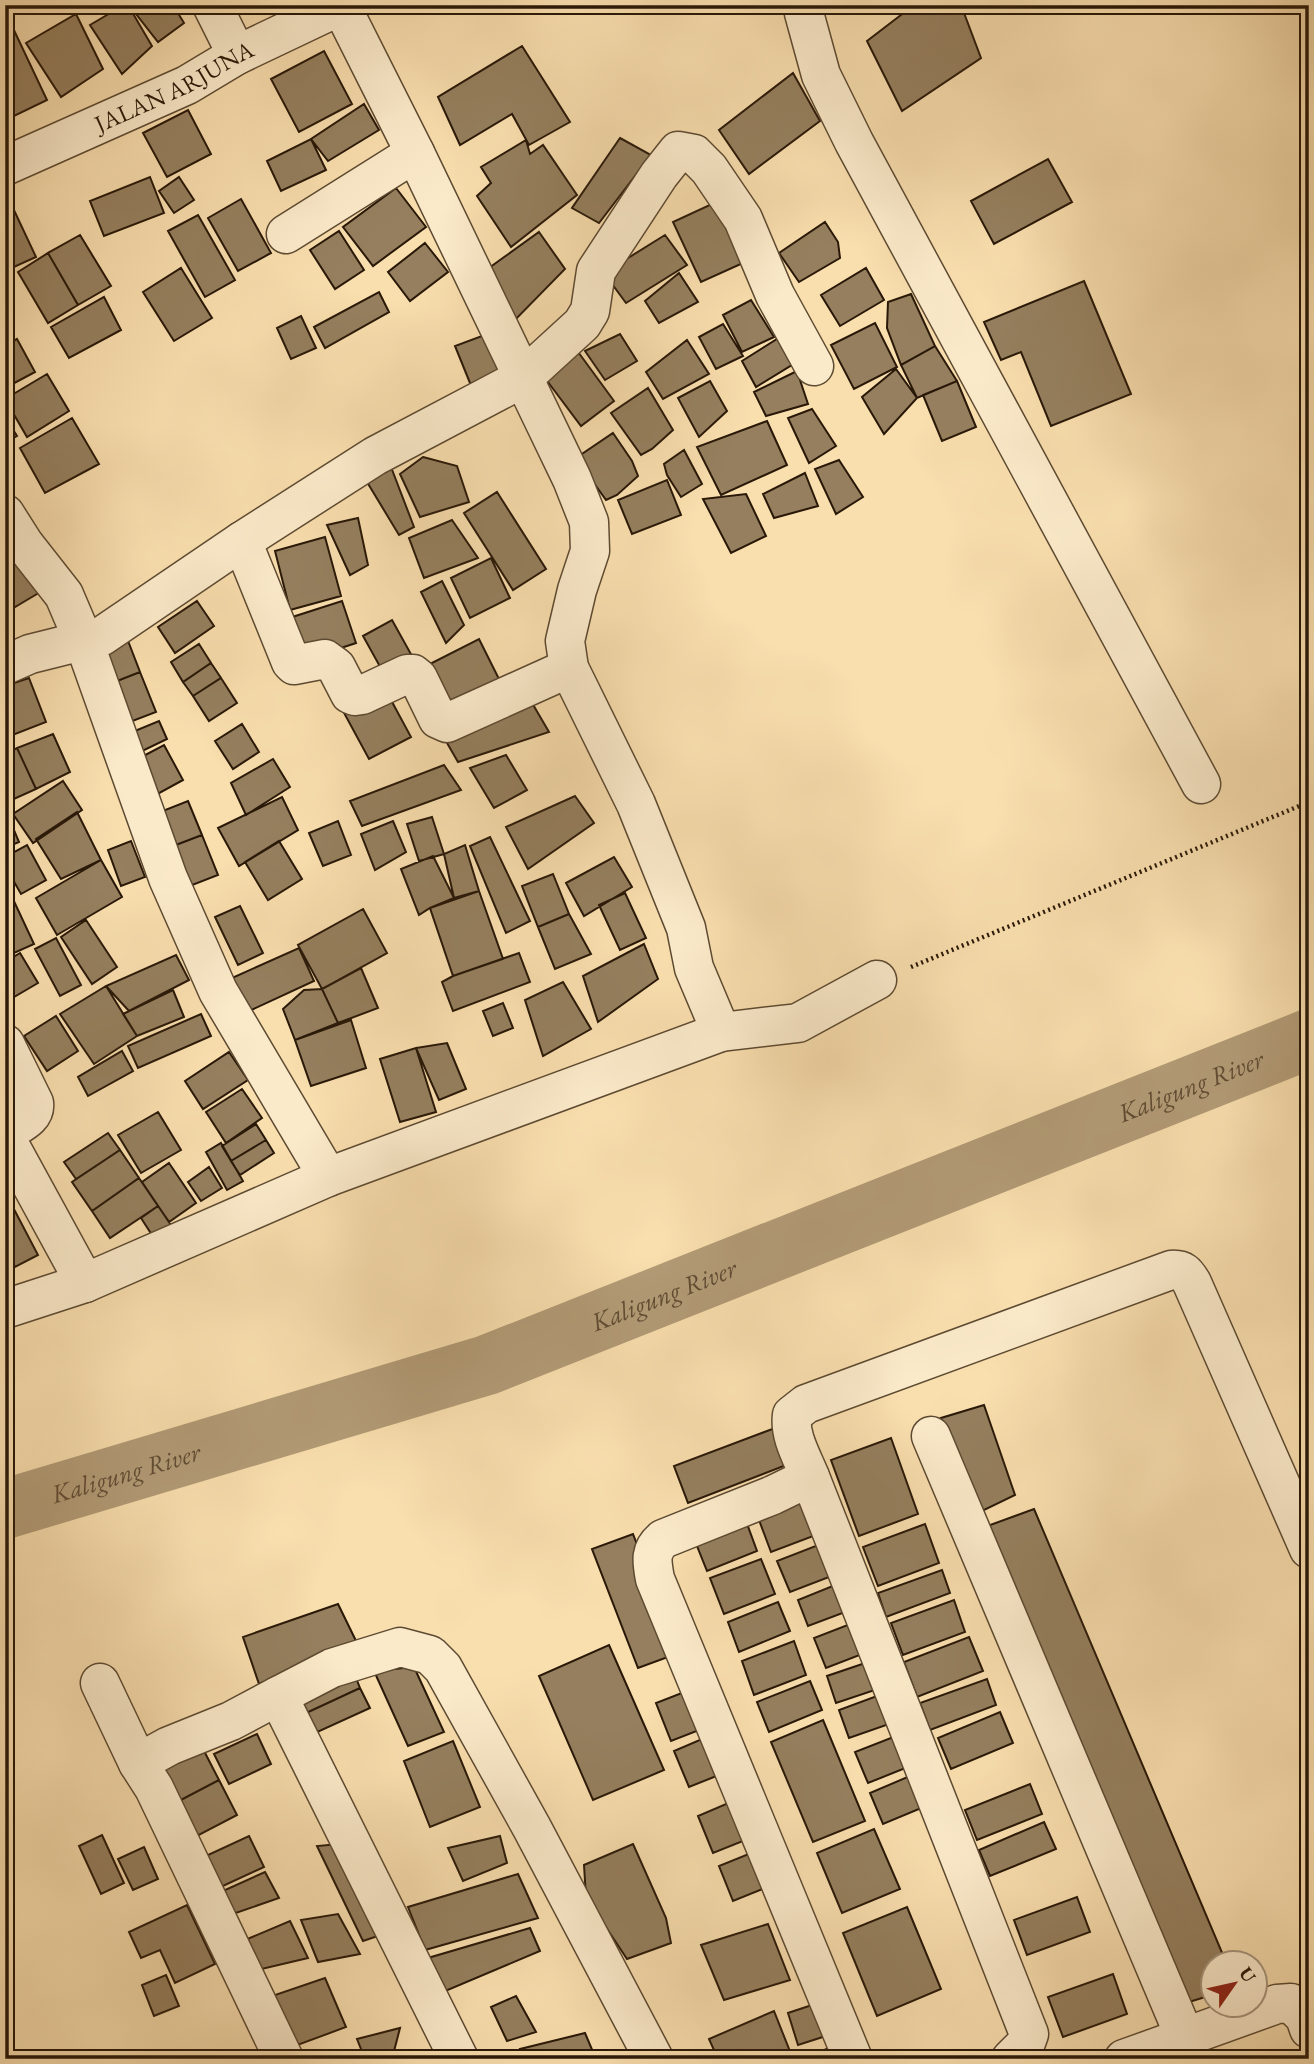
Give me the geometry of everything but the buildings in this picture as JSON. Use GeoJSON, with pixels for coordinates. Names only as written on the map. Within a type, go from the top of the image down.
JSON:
{"type":"FeatureCollection","features":[{"type":"Feature","properties":{"kind":"street"},"geometry":{"type":"LineString","coordinates":[[212,5],[237,55]]}},
{"type":"Feature","properties":{"kind":"street"},"geometry":{"type":"LineString","coordinates":[[806,5],[804,13],[821,75],[853,142],[1201,784]]}},
{"type":"Feature","properties":{"kind":"street"},"geometry":{"type":"LineString","coordinates":[[341,6],[572,479],[589,522],[590,551],[565,641],[569,668],[636,804],[686,928],[694,968],[721,1032]]}},
{"type":"Feature","properties":{"kind":"street","name":"JALAN ARJUNA"},"geometry":{"type":"LineString","coordinates":[[5,166],[195,81],[237,55],[341,6]]}},
{"type":"Feature","properties":{"kind":"street"},"geometry":{"type":"LineString","coordinates":[[5,665],[30,654],[102,636],[242,541],[375,456],[523,378],[582,324],[590,311],[596,271],[678,151],[694,154],[709,169],[743,219],[775,295],[814,366]]}},
{"type":"Feature","properties":{"kind":"street"},"geometry":{"type":"LineString","coordinates":[[286,234],[415,153]]}},
{"type":"Feature","properties":{"kind":"street"},"geometry":{"type":"LineString","coordinates":[[5,514],[24,544],[64,595],[84,642],[168,878],[218,991],[327,1177]]}},
{"type":"Feature","properties":{"kind":"street"},"geometry":{"type":"LineString","coordinates":[[242,541],[291,662],[294,665],[326,659],[336,667],[351,694],[355,696],[407,674],[413,674],[418,678],[438,719],[447,723],[569,668]]}},
{"type":"Feature","properties":{"kind":"street"},"geometry":{"type":"LineString","coordinates":[[5,1309],[85,1283],[327,1177],[721,1032],[798,1023],[877,980]]}},
{"type":"Feature","properties":{"kind":"street"},"geometry":{"type":"LineString","coordinates":[[5,1044],[35,1109],[32,1116],[10,1130],[8,1142],[85,1283]]}},
{"type":"Feature","properties":{"kind":"street"},"geometry":{"type":"LineString","coordinates":[[1011,2059],[1025,2045],[1029,2034],[791,1432],[792,1415],[806,1404],[1179,1269],[1186,1272],[1192,1283],[1309,1549]]}},
{"type":"Feature","properties":{"kind":"street"},"geometry":{"type":"LineString","coordinates":[[931,1436],[1184,2035]]}},
{"type":"Feature","properties":{"kind":"street"},"geometry":{"type":"LineString","coordinates":[[810,1476],[773,1495],[663,1539],[652,1553],[652,1565],[655,1579],[853,2059]]}},
{"type":"Feature","properties":{"kind":"street"},"geometry":{"type":"LineString","coordinates":[[138,1763],[169,1746],[231,1721],[332,1668],[400,1647],[430,1655],[443,1668],[654,2059]]}},
{"type":"Feature","properties":{"kind":"street"},"geometry":{"type":"LineString","coordinates":[[100,1684],[138,1763],[154,1788],[284,2059]]}},
{"type":"Feature","properties":{"kind":"street"},"geometry":{"type":"LineString","coordinates":[[278,1696],[459,2059]]}},
{"type":"Feature","properties":{"kind":"street"},"geometry":{"type":"LineString","coordinates":[[1135,2057],[1184,2035],[1277,2004],[1291,2003],[1304,2017],[1309,2029]]}},
{"type":"Feature","properties":{"kind":"path"},"geometry":{"type":"LineString","coordinates":[[877,980],[1309,802]]}},
{"type":"Feature","properties":{"kind":"waterway","name":"Kaligung River"},"geometry":{"type":"LineString","coordinates":[[5,1509],[487,1365],[1309,1039]]}}]}
